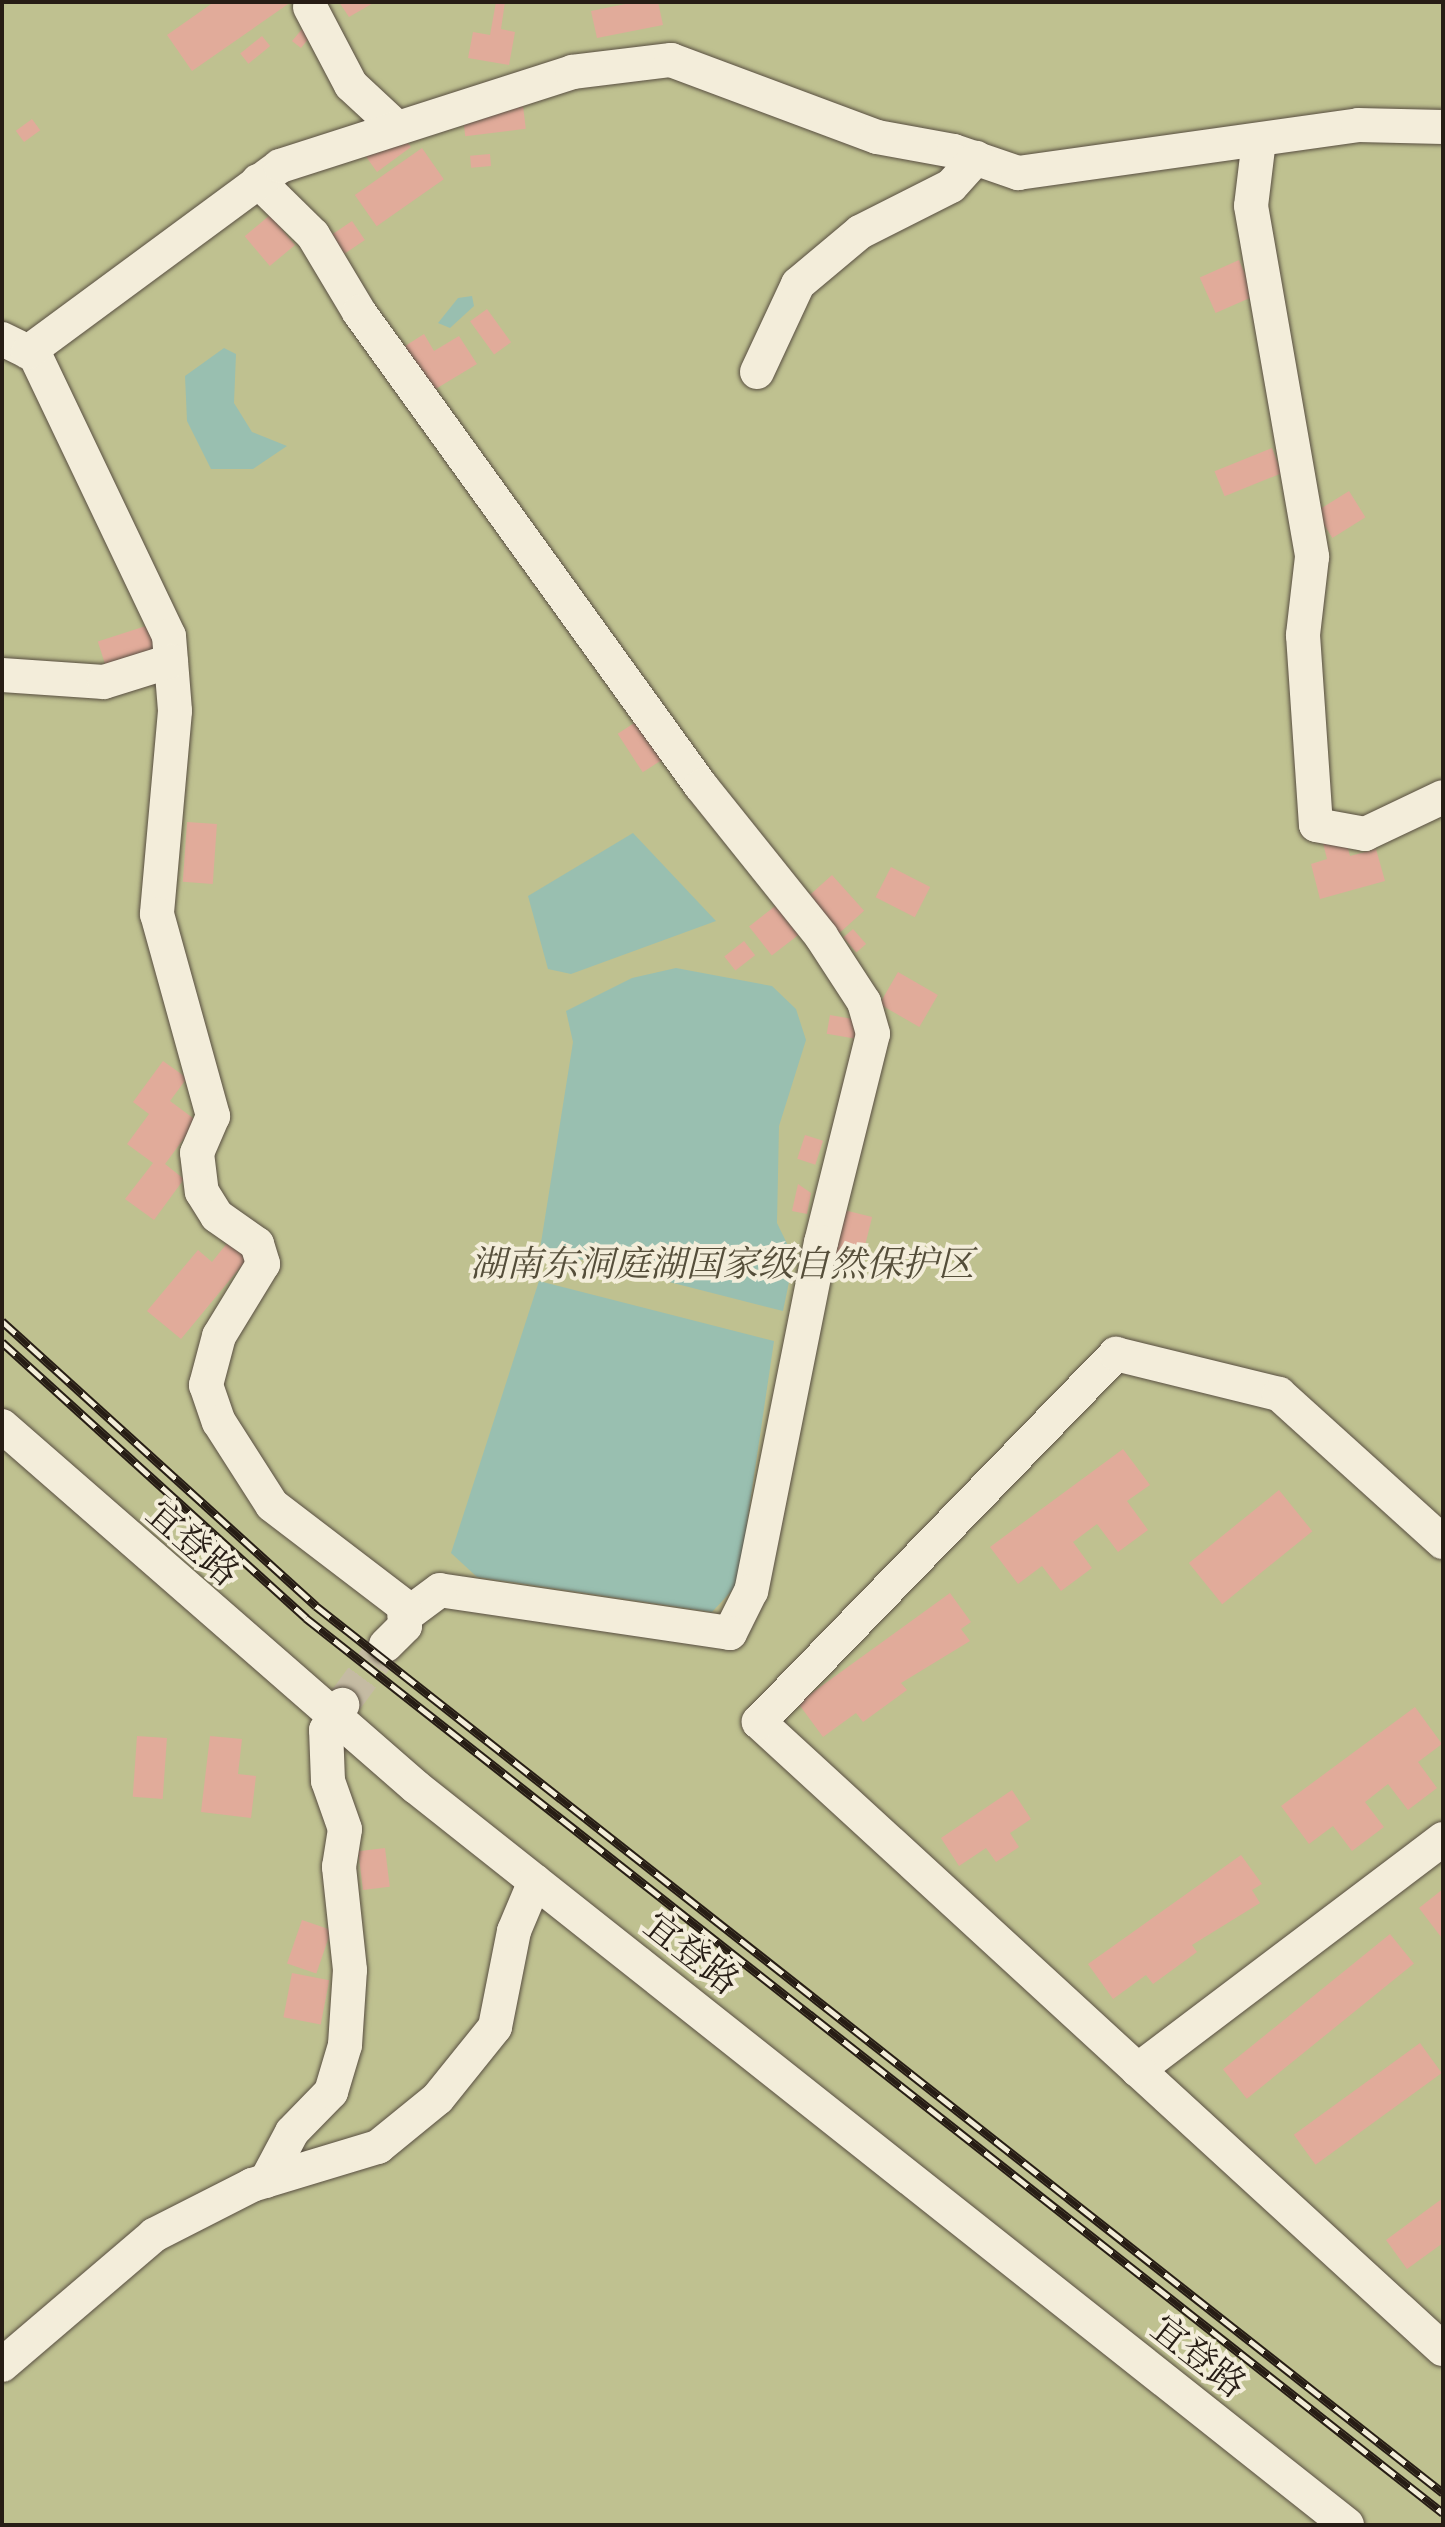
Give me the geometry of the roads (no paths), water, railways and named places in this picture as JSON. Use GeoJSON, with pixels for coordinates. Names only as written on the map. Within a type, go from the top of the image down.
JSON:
{"type":"FeatureCollection","features":[{"type":"Feature","properties":{"kind":"street"},"geometry":{"type":"LineString","coordinates":[[310,7],[351,85],[394,125]]}},
{"type":"Feature","properties":{"kind":"street"},"geometry":{"type":"LineString","coordinates":[[386,1645],[405,1626],[404,1606],[272,1505],[219,1422],[206,1385],[219,1336],[263,1264],[257,1244],[217,1216],[202,1192],[197,1153],[213,1116],[157,914],[175,711],[169,636],[15,346],[280,166],[394,125],[572,72],[671,60],[877,137],[976,158],[1018,173],[1358,125],[1443,127]]}},
{"type":"Feature","properties":{"kind":"street"},"geometry":{"type":"LineString","coordinates":[[1259,140],[1251,206],[1312,557],[1303,635],[1316,825],[1365,834],[1443,797]]}},
{"type":"Feature","properties":{"kind":"street"},"geometry":{"type":"LineString","coordinates":[[757,372],[798,284],[860,232],[951,186],[976,158]]}},
{"type":"Feature","properties":{"kind":"street"},"geometry":{"type":"LineString","coordinates":[[258,181],[313,235],[359,312],[701,786],[821,936],[864,1002],[873,1034],[821,1242],[751,1591],[730,1633],[440,1590],[405,1616]]}},
{"type":"Feature","properties":{"kind":"street"},"geometry":{"type":"LineString","coordinates":[[2,675],[104,682],[171,661]]}},
{"type":"Feature","properties":{"kind":"street"},"geometry":{"type":"LineString","coordinates":[[1443,1542],[1279,1394],[1116,1354],[759,1722],[1443,2349]]}},
{"type":"Feature","properties":{"kind":"street","name":"宜登路"},"geometry":{"type":"LineString","coordinates":[[2,1426],[535,1881],[1347,2525]]}},
{"type":"Feature","properties":{"kind":"street"},"geometry":{"type":"LineString","coordinates":[[266,2181],[292,2132],[331,2092],[345,2045],[350,1970],[339,1867],[345,1829],[328,1781],[326,1730],[338,1711]]}},
{"type":"Feature","properties":{"kind":"street"},"geometry":{"type":"LineString","coordinates":[[1138,2070],[1443,1839]]}},
{"type":"Feature","properties":{"kind":"street"},"geometry":{"type":"LineString","coordinates":[[2,2365],[154,2235],[266,2181],[378,2147],[438,2098],[495,2027],[514,1931],[535,1881]]}},
{"type":"Feature","properties":{"kind":"tunnel"},"geometry":{"type":"LineString","coordinates":[[342,1705],[386,1645]]}},
{"type":"Feature","properties":{"kind":"railway"},"geometry":{"type":"LineString","coordinates":[[2,1321],[316,1606],[1443,2493]]}},
{"type":"Feature","properties":{"kind":"railway"},"geometry":{"type":"LineString","coordinates":[[2,1342],[306,1618],[1443,2513]]}},
{"type":"Feature","properties":{"kind":"park label","name":"湖南东洞庭湖国家级自然保护区"},"geometry":{"type":"Point","coordinates":[722,1264]}}]}
